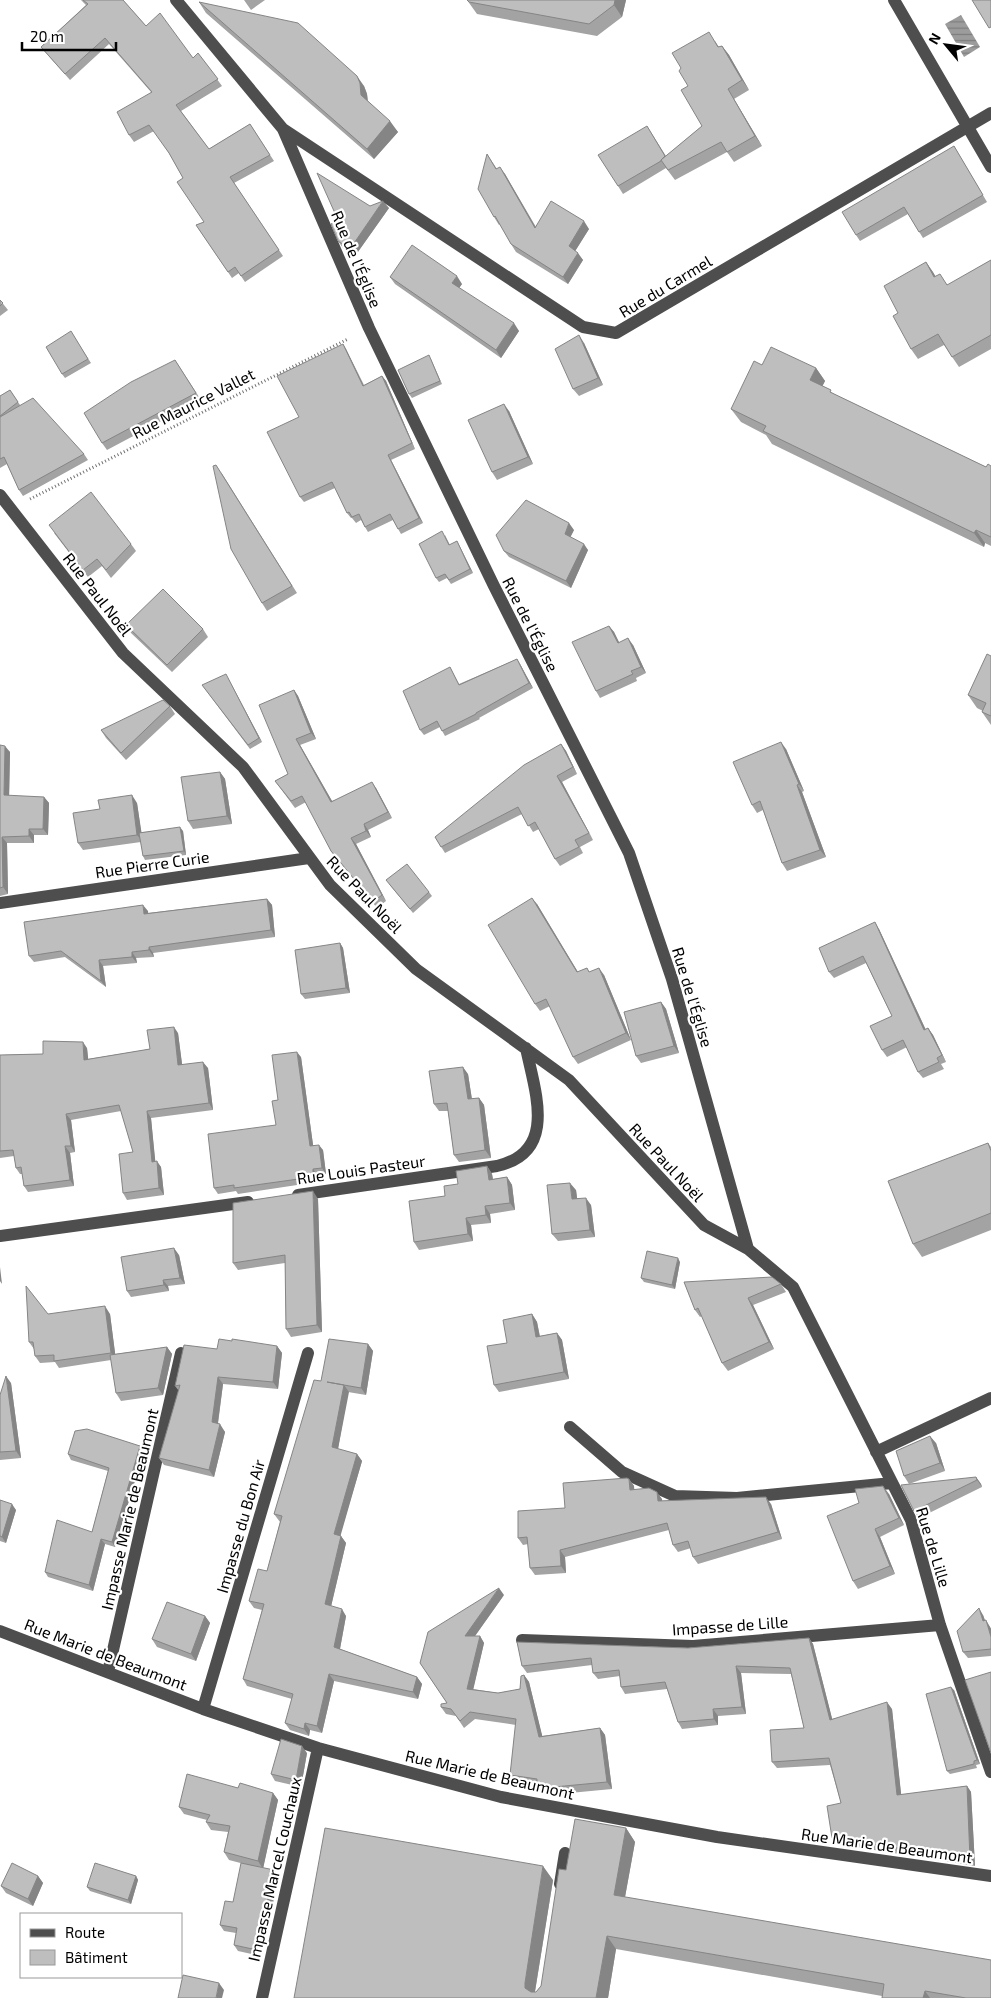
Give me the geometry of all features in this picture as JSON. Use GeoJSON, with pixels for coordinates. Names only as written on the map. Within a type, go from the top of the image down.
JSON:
{"type":"FeatureCollection","features":[{"type":"Feature","properties":{"kind":"street","name":"Rue de l'Église"},"geometry":{"type":"LineString","coordinates":[[176,0],[283,128],[369,328],[494,586],[629,853],[672,979],[748,1249]]}},
{"type":"Feature","properties":{"kind":"street"},"geometry":{"type":"LineString","coordinates":[[894,0],[991,167]]}},
{"type":"Feature","properties":{"kind":"street","name":"Rue du Carmel"},"geometry":{"type":"LineString","coordinates":[[283,128],[583,327],[616,333],[991,112]]}},
{"type":"Feature","properties":{"kind":"street","name":"Rue Paul Noël"},"geometry":{"type":"LineString","coordinates":[[0,495],[123,653],[243,767],[330,885],[416,969],[569,1080],[704,1225],[748,1249]]}},
{"type":"Feature","properties":{"kind":"street","name":"Rue Pierre Curie"},"geometry":{"type":"LineString","coordinates":[[0,903],[309,858]]}},
{"type":"Feature","properties":{"kind":"street","name":"Rue Louis Pasteur"},"geometry":{"type":"LineString","coordinates":[[290,1196],[497,1166],[510,1163],[519,1158],[529,1148],[535,1137],[538,1123],[538,1110],[526,1048]]}},
{"type":"Feature","properties":{"kind":"street"},"geometry":{"type":"LineString","coordinates":[[0,1236],[260,1200]]}},
{"type":"Feature","properties":{"kind":"street","name":"Rue de Lille"},"geometry":{"type":"LineString","coordinates":[[748,1249],[793,1287],[911,1520],[940,1625],[991,1772]]}},
{"type":"Feature","properties":{"kind":"street","name":"Impasse Marie de Beaumont"},"geometry":{"type":"LineString","coordinates":[[108,1672],[181,1353]]}},
{"type":"Feature","properties":{"kind":"street","name":"Impasse du Bon Air"},"geometry":{"type":"LineString","coordinates":[[203,1709],[308,1353]]}},
{"type":"Feature","properties":{"kind":"street"},"geometry":{"type":"LineString","coordinates":[[876,1452],[991,1398]]}},
{"type":"Feature","properties":{"kind":"street"},"geometry":{"type":"LineString","coordinates":[[570,1427],[622,1472],[676,1496],[737,1498],[892,1483]]}},
{"type":"Feature","properties":{"kind":"street","name":"Impasse de Lille"},"geometry":{"type":"LineString","coordinates":[[522,1640],[693,1646],[940,1625]]}},
{"type":"Feature","properties":{"kind":"street","name":"Rue Marie de Beaumont"},"geometry":{"type":"LineString","coordinates":[[0,1631],[203,1709],[318,1748],[501,1796],[717,1837],[991,1876]]}},
{"type":"Feature","properties":{"kind":"street","name":"Impasse Marcel Couchaux"},"geometry":{"type":"LineString","coordinates":[[262,1998],[318,1748]]}},
{"type":"Feature","properties":{"kind":"street"},"geometry":{"type":"LineString","coordinates":[[559,1892],[565,1853]]}},
{"type":"Feature","properties":{"kind":"path","name":"Rue Maurice Vallet"},"geometry":{"type":"LineString","coordinates":[[27,500],[369,328]]}},
{"type":"Feature","properties":{"kind":"shaded area"},"geometry":{"type":"Polygon","coordinates":[[[961,15],[980,47],[964,57],[945,24],[961,15]]]}},
{"type":"Feature","properties":{"kind":"building"},"geometry":{"type":"Polygon","coordinates":[[[83,0],[123,0],[146,26],[160,13],[193,58],[198,53],[218,79],[176,105],[209,149],[250,124],[270,155],[230,177],[279,250],[241,276],[235,267],[228,272],[196,225],[204,222],[177,182],[183,178],[169,153],[149,125],[129,135],[117,112],[152,92],[105,38],[65,74],[41,47],[88,4],[83,0]]]}},
{"type":"Feature","properties":{"kind":"building"},"geometry":{"type":"Polygon","coordinates":[[[467,0],[615,0],[614,5],[589,24],[469,2],[467,0]]]}},
{"type":"Feature","properties":{"kind":"building"},"geometry":{"type":"Polygon","coordinates":[[[972,0],[991,0],[991,27],[989,28],[972,0]]]}},
{"type":"Feature","properties":{"kind":"building"},"geometry":{"type":"Polygon","coordinates":[[[199,2],[298,23],[357,76],[361,95],[390,121],[367,149],[199,2]]]}},
{"type":"Feature","properties":{"kind":"building"},"geometry":{"type":"Polygon","coordinates":[[[709,32],[718,47],[722,46],[742,80],[728,89],[755,136],[727,152],[721,142],[668,170],[661,160],[702,126],[681,90],[688,86],[679,71],[681,68],[672,53],[709,32]]]}},
{"type":"Feature","properties":{"kind":"building"},"geometry":{"type":"Polygon","coordinates":[[[647,126],[665,156],[661,161],[618,186],[598,155],[647,126]]]}},
{"type":"Feature","properties":{"kind":"building"},"geometry":{"type":"Polygon","coordinates":[[[954,146],[983,195],[919,232],[904,207],[856,235],[842,212],[954,146]]]}},
{"type":"Feature","properties":{"kind":"building"},"geometry":{"type":"Polygon","coordinates":[[[487,154],[496,169],[500,167],[535,228],[551,201],[584,221],[569,246],[578,253],[563,277],[511,244],[494,217],[478,189],[487,154]]]}},
{"type":"Feature","properties":{"kind":"building"},"geometry":{"type":"Polygon","coordinates":[[[317,173],[370,206],[383,201],[350,249],[338,241],[331,224],[338,220],[317,173]]]}},
{"type":"Feature","properties":{"kind":"building"},"geometry":{"type":"Polygon","coordinates":[[[412,245],[457,276],[452,283],[514,323],[496,350],[390,277],[412,245]]]}},
{"type":"Feature","properties":{"kind":"building"},"geometry":{"type":"Polygon","coordinates":[[[991,260],[991,335],[952,357],[938,334],[911,349],[893,316],[898,313],[884,286],[926,262],[934,277],[940,274],[947,285],[991,260]]]}},
{"type":"Feature","properties":{"kind":"building"},"geometry":{"type":"Polygon","coordinates":[[[71,331],[88,359],[62,374],[46,347],[71,331]]]}},
{"type":"Feature","properties":{"kind":"building"},"geometry":{"type":"Polygon","coordinates":[[[579,335],[598,378],[573,389],[555,349],[579,335]]]}},
{"type":"Feature","properties":{"kind":"building"},"geometry":{"type":"Polygon","coordinates":[[[343,344],[363,386],[382,376],[412,443],[388,455],[419,518],[398,529],[390,514],[365,527],[359,514],[352,517],[349,512],[347,513],[332,482],[300,497],[267,432],[299,417],[277,376],[343,344]]]}},
{"type":"Feature","properties":{"kind":"building"},"geometry":{"type":"Polygon","coordinates":[[[771,347],[816,368],[810,380],[831,390],[830,392],[986,467],[988,464],[991,466],[991,537],[976,530],[974,533],[763,431],[766,426],[731,409],[754,361],[762,365],[771,347]]]}},
{"type":"Feature","properties":{"kind":"building"},"geometry":{"type":"Polygon","coordinates":[[[429,355],[440,381],[409,394],[398,370],[429,355]]]}},
{"type":"Feature","properties":{"kind":"building"},"geometry":{"type":"Polygon","coordinates":[[[175,360],[196,393],[102,443],[84,413],[131,382],[175,360]]]}},
{"type":"Feature","properties":{"kind":"building"},"geometry":{"type":"Polygon","coordinates":[[[10,390],[18,402],[0,416],[0,396],[10,390]]]}},
{"type":"Feature","properties":{"kind":"building"},"geometry":{"type":"Polygon","coordinates":[[[33,398],[84,454],[19,490],[4,457],[0,459],[0,417],[33,398]]]}},
{"type":"Feature","properties":{"kind":"building"},"geometry":{"type":"Polygon","coordinates":[[[504,404],[528,457],[492,472],[468,420],[504,404]]]}},
{"type":"Feature","properties":{"kind":"building"},"geometry":{"type":"Polygon","coordinates":[[[216,465],[292,586],[262,603],[231,549],[213,466],[216,465]]]}},
{"type":"Feature","properties":{"kind":"building"},"geometry":{"type":"Polygon","coordinates":[[[91,492],[131,544],[106,570],[97,559],[83,570],[49,525],[91,492]]]}},
{"type":"Feature","properties":{"kind":"building"},"geometry":{"type":"Polygon","coordinates":[[[526,500],[569,523],[565,534],[584,544],[566,581],[504,551],[496,535],[526,500]]]}},
{"type":"Feature","properties":{"kind":"building"},"geometry":{"type":"Polygon","coordinates":[[[442,531],[449,545],[457,541],[470,569],[449,580],[445,574],[436,578],[419,544],[442,531]]]}},
{"type":"Feature","properties":{"kind":"building"},"geometry":{"type":"Polygon","coordinates":[[[163,589],[203,629],[167,665],[126,625],[163,589]]]}},
{"type":"Feature","properties":{"kind":"building"},"geometry":{"type":"Polygon","coordinates":[[[609,626],[618,643],[628,638],[641,667],[631,671],[633,674],[596,691],[572,642],[609,626]]]}},
{"type":"Feature","properties":{"kind":"building"},"geometry":{"type":"Polygon","coordinates":[[[987,654],[991,656],[991,716],[982,712],[986,703],[968,695],[987,654]]]}},
{"type":"Feature","properties":{"kind":"building"},"geometry":{"type":"Polygon","coordinates":[[[517,659],[529,683],[476,714],[442,731],[437,721],[420,730],[403,691],[450,667],[459,685],[517,659]]]}},
{"type":"Feature","properties":{"kind":"building"},"geometry":{"type":"Polygon","coordinates":[[[226,674],[259,738],[248,745],[202,685],[226,674]]]}},
{"type":"Feature","properties":{"kind":"building"},"geometry":{"type":"Polygon","coordinates":[[[294,690],[311,733],[296,739],[331,802],[372,782],[388,812],[364,824],[366,831],[351,838],[382,895],[373,902],[331,851],[302,796],[291,801],[275,781],[288,774],[259,705],[294,690]]]}},
{"type":"Feature","properties":{"kind":"building"},"geometry":{"type":"Polygon","coordinates":[[[163,700],[170,706],[121,753],[101,730],[163,700]]]}},
{"type":"Feature","properties":{"kind":"building"},"geometry":{"type":"Polygon","coordinates":[[[781,742],[799,784],[797,785],[820,850],[782,863],[760,801],[752,805],[733,762],[781,742]]]}},
{"type":"Feature","properties":{"kind":"building"},"geometry":{"type":"Polygon","coordinates":[[[561,744],[573,767],[557,776],[589,833],[575,840],[579,847],[555,859],[535,822],[528,826],[518,807],[441,847],[435,837],[524,765],[561,744]]]}},
{"type":"Feature","properties":{"kind":"building"},"geometry":{"type":"Polygon","coordinates":[[[0,745],[5,746],[4,795],[44,797],[43,829],[29,829],[29,836],[2,837],[3,887],[0,888],[0,745]]]}},
{"type":"Feature","properties":{"kind":"building"},"geometry":{"type":"Polygon","coordinates":[[[220,772],[227,816],[188,821],[181,777],[220,772]]]}},
{"type":"Feature","properties":{"kind":"building"},"geometry":{"type":"Polygon","coordinates":[[[132,795],[137,835],[78,843],[73,813],[100,809],[98,800],[132,795]]]}},
{"type":"Feature","properties":{"kind":"building"},"geometry":{"type":"Polygon","coordinates":[[[180,827],[184,851],[143,856],[139,833],[180,827]]]}},
{"type":"Feature","properties":{"kind":"building"},"geometry":{"type":"Polygon","coordinates":[[[407,864],[429,892],[410,909],[386,880],[407,864]]]}},
{"type":"Feature","properties":{"kind":"building"},"geometry":{"type":"Polygon","coordinates":[[[532,898],[577,972],[587,968],[589,972],[599,968],[626,1033],[573,1057],[546,999],[535,1004],[488,925],[532,898]]]}},
{"type":"Feature","properties":{"kind":"building"},"geometry":{"type":"Polygon","coordinates":[[[267,899],[271,930],[149,947],[149,950],[132,952],[132,957],[99,960],[101,981],[61,951],[29,956],[24,922],[143,905],[144,914],[267,899]]]}},
{"type":"Feature","properties":{"kind":"building"},"geometry":{"type":"Polygon","coordinates":[[[875,922],[924,1030],[928,1028],[942,1055],[937,1058],[939,1062],[918,1072],[903,1040],[882,1050],[870,1026],[892,1016],[863,956],[829,972],[819,948],[875,922]]]}},
{"type":"Feature","properties":{"kind":"building"},"geometry":{"type":"Polygon","coordinates":[[[340,943],[346,988],[301,994],[295,950],[340,943]]]}},
{"type":"Feature","properties":{"kind":"building"},"geometry":{"type":"Polygon","coordinates":[[[661,1002],[674,1046],[636,1056],[624,1012],[661,1002]]]}},
{"type":"Feature","properties":{"kind":"building"},"geometry":{"type":"Polygon","coordinates":[[[174,1027],[178,1065],[203,1062],[209,1103],[147,1111],[152,1162],[157,1161],[159,1188],[123,1193],[119,1154],[133,1152],[119,1105],[66,1114],[71,1146],[65,1146],[70,1180],[24,1186],[21,1167],[16,1168],[13,1150],[0,1151],[0,1055],[43,1054],[43,1041],[83,1042],[84,1060],[150,1049],[147,1030],[174,1027]]]}},
{"type":"Feature","properties":{"kind":"building"},"geometry":{"type":"Polygon","coordinates":[[[297,1052],[310,1146],[319,1145],[322,1168],[313,1169],[313,1177],[234,1188],[234,1185],[214,1188],[208,1134],[276,1125],[272,1101],[278,1100],[272,1055],[297,1052]]]}},
{"type":"Feature","properties":{"kind":"building"},"geometry":{"type":"Polygon","coordinates":[[[463,1067],[468,1099],[479,1098],[485,1150],[454,1155],[447,1103],[434,1104],[429,1071],[463,1067]]]}},
{"type":"Feature","properties":{"kind":"building"},"geometry":{"type":"Polygon","coordinates":[[[988,1143],[991,1151],[991,1213],[913,1244],[888,1181],[988,1143]]]}},
{"type":"Feature","properties":{"kind":"building"},"geometry":{"type":"Polygon","coordinates":[[[487,1166],[489,1180],[507,1177],[510,1203],[485,1206],[486,1215],[466,1218],[468,1234],[414,1242],[409,1201],[445,1196],[444,1186],[458,1184],[456,1171],[487,1166]]]}},
{"type":"Feature","properties":{"kind":"building"},"geometry":{"type":"Polygon","coordinates":[[[570,1183],[572,1199],[586,1198],[590,1230],[552,1234],[547,1185],[570,1183]]]}},
{"type":"Feature","properties":{"kind":"building"},"geometry":{"type":"Polygon","coordinates":[[[313,1191],[317,1325],[286,1329],[285,1255],[233,1263],[233,1203],[313,1191]]]}},
{"type":"Feature","properties":{"kind":"building"},"geometry":{"type":"Polygon","coordinates":[[[174,1248],[180,1278],[163,1280],[164,1285],[127,1291],[121,1257],[174,1248]]]}},
{"type":"Feature","properties":{"kind":"building"},"geometry":{"type":"Polygon","coordinates":[[[647,1251],[678,1258],[672,1285],[641,1278],[647,1251]]]}},
{"type":"Feature","properties":{"kind":"building"},"geometry":{"type":"Polygon","coordinates":[[[772,1277],[781,1284],[748,1298],[769,1342],[722,1363],[698,1308],[695,1310],[684,1282],[772,1277]]]}},
{"type":"Feature","properties":{"kind":"building"},"geometry":{"type":"Polygon","coordinates":[[[26,1286],[48,1314],[105,1306],[111,1353],[54,1361],[54,1355],[35,1356],[33,1342],[29,1342],[26,1286]]]}},
{"type":"Feature","properties":{"kind":"building"},"geometry":{"type":"Polygon","coordinates":[[[532,1314],[536,1337],[557,1333],[564,1372],[494,1385],[487,1346],[507,1343],[503,1320],[532,1314]]]}},
{"type":"Feature","properties":{"kind":"building"},"geometry":{"type":"Polygon","coordinates":[[[219,1339],[232,1341],[232,1339],[277,1346],[273,1382],[218,1377],[212,1422],[220,1424],[209,1470],[159,1458],[180,1385],[175,1386],[184,1345],[217,1349],[219,1339]]]}},
{"type":"Feature","properties":{"kind":"building"},"geometry":{"type":"Polygon","coordinates":[[[329,1339],[368,1344],[361,1388],[344,1385],[332,1447],[357,1454],[334,1534],[341,1536],[325,1604],[342,1609],[334,1647],[417,1677],[413,1692],[329,1674],[317,1726],[305,1723],[304,1729],[285,1723],[293,1694],[243,1679],[264,1604],[249,1601],[258,1569],[267,1571],[282,1516],[274,1514],[314,1380],[321,1381],[329,1339]]]}},
{"type":"Feature","properties":{"kind":"building"},"geometry":{"type":"Polygon","coordinates":[[[167,1347],[158,1388],[116,1393],[110,1355],[167,1347]]]}},
{"type":"Feature","properties":{"kind":"building"},"geometry":{"type":"Polygon","coordinates":[[[6,1376],[16,1451],[0,1452],[0,1395],[6,1376]]]}},
{"type":"Feature","properties":{"kind":"building"},"geometry":{"type":"Polygon","coordinates":[[[87,1429],[140,1446],[112,1542],[101,1539],[89,1585],[45,1572],[57,1520],[92,1532],[109,1468],[68,1454],[75,1431],[87,1429]]]}},
{"type":"Feature","properties":{"kind":"building"},"geometry":{"type":"Polygon","coordinates":[[[930,1436],[940,1463],[904,1476],[896,1451],[930,1436]]]}},
{"type":"Feature","properties":{"kind":"building"},"geometry":{"type":"Polygon","coordinates":[[[976,1477],[977,1480],[914,1511],[901,1485],[976,1477]]]}},
{"type":"Feature","properties":{"kind":"building"},"geometry":{"type":"Polygon","coordinates":[[[629,1479],[630,1490],[649,1488],[657,1492],[658,1501],[766,1497],[778,1532],[693,1557],[688,1541],[673,1545],[667,1523],[560,1550],[561,1566],[530,1568],[527,1537],[518,1538],[518,1511],[565,1508],[563,1483],[629,1479]]]}},
{"type":"Feature","properties":{"kind":"building"},"geometry":{"type":"Polygon","coordinates":[[[883,1486],[899,1518],[875,1529],[890,1566],[853,1581],[827,1516],[859,1503],[855,1489],[883,1486]]]}},
{"type":"Feature","properties":{"kind":"building"},"geometry":{"type":"Polygon","coordinates":[[[0,1500],[12,1504],[2,1537],[0,1536],[0,1500]]]}},
{"type":"Feature","properties":{"kind":"building"},"geometry":{"type":"Polygon","coordinates":[[[499,1588],[465,1636],[480,1636],[467,1689],[498,1693],[520,1689],[521,1676],[524,1675],[539,1737],[600,1728],[607,1782],[554,1787],[537,1784],[537,1779],[510,1775],[516,1719],[470,1712],[460,1721],[451,1709],[441,1707],[441,1704],[447,1703],[420,1663],[428,1632],[499,1588]]]}},
{"type":"Feature","properties":{"kind":"building"},"geometry":{"type":"Polygon","coordinates":[[[167,1602],[205,1616],[191,1654],[152,1639],[167,1602]]]}},
{"type":"Feature","properties":{"kind":"building"},"geometry":{"type":"Polygon","coordinates":[[[979,1608],[983,1621],[986,1620],[991,1637],[991,1649],[963,1652],[957,1631],[979,1608]]]}},
{"type":"Feature","properties":{"kind":"building"},"geometry":{"type":"Polygon","coordinates":[[[809,1638],[830,1720],[887,1702],[897,1795],[967,1786],[970,1859],[832,1838],[827,1806],[841,1803],[829,1758],[772,1762],[770,1730],[804,1728],[790,1668],[736,1666],[742,1707],[713,1709],[714,1719],[678,1722],[665,1682],[621,1687],[619,1670],[593,1673],[591,1658],[522,1666],[517,1642],[688,1648],[809,1638]]]}},
{"type":"Feature","properties":{"kind":"building"},"geometry":{"type":"Polygon","coordinates":[[[991,1672],[991,1753],[965,1680],[991,1672]]]}},
{"type":"Feature","properties":{"kind":"building"},"geometry":{"type":"Polygon","coordinates":[[[951,1687],[977,1760],[974,1761],[974,1764],[947,1771],[926,1694],[951,1687]]]}},
{"type":"Feature","properties":{"kind":"building"},"geometry":{"type":"Polygon","coordinates":[[[281,1739],[302,1746],[296,1780],[271,1774],[281,1739]]]}},
{"type":"Feature","properties":{"kind":"building"},"geometry":{"type":"Polygon","coordinates":[[[187,1774],[238,1788],[240,1783],[273,1793],[258,1861],[224,1852],[230,1826],[206,1822],[210,1815],[179,1807],[187,1774]]]}},
{"type":"Feature","properties":{"kind":"building"},"geometry":{"type":"Polygon","coordinates":[[[575,1819],[626,1828],[614,1895],[991,1960],[991,1998],[966,1998],[925,1991],[923,1998],[882,1998],[884,1984],[607,1936],[596,1998],[294,1998],[325,1828],[543,1866],[525,1983],[525,1988],[531,1992],[536,1992],[541,1986],[559,1869],[566,1870],[575,1819]]]}},
{"type":"Feature","properties":{"kind":"building"},"geometry":{"type":"Polygon","coordinates":[[[12,1863],[38,1876],[28,1899],[1,1886],[12,1863]]]}},
{"type":"Feature","properties":{"kind":"building"},"geometry":{"type":"Polygon","coordinates":[[[95,1863],[136,1876],[128,1900],[87,1887],[95,1863]]]}},
{"type":"Feature","properties":{"kind":"building"},"geometry":{"type":"Polygon","coordinates":[[[241,1863],[274,1870],[257,1950],[234,1945],[237,1928],[220,1925],[225,1901],[233,1902],[241,1863]]]}},
{"type":"Feature","properties":{"kind":"building"},"geometry":{"type":"Polygon","coordinates":[[[183,1975],[219,1983],[216,1998],[178,1998],[183,1975]]]}}]}
